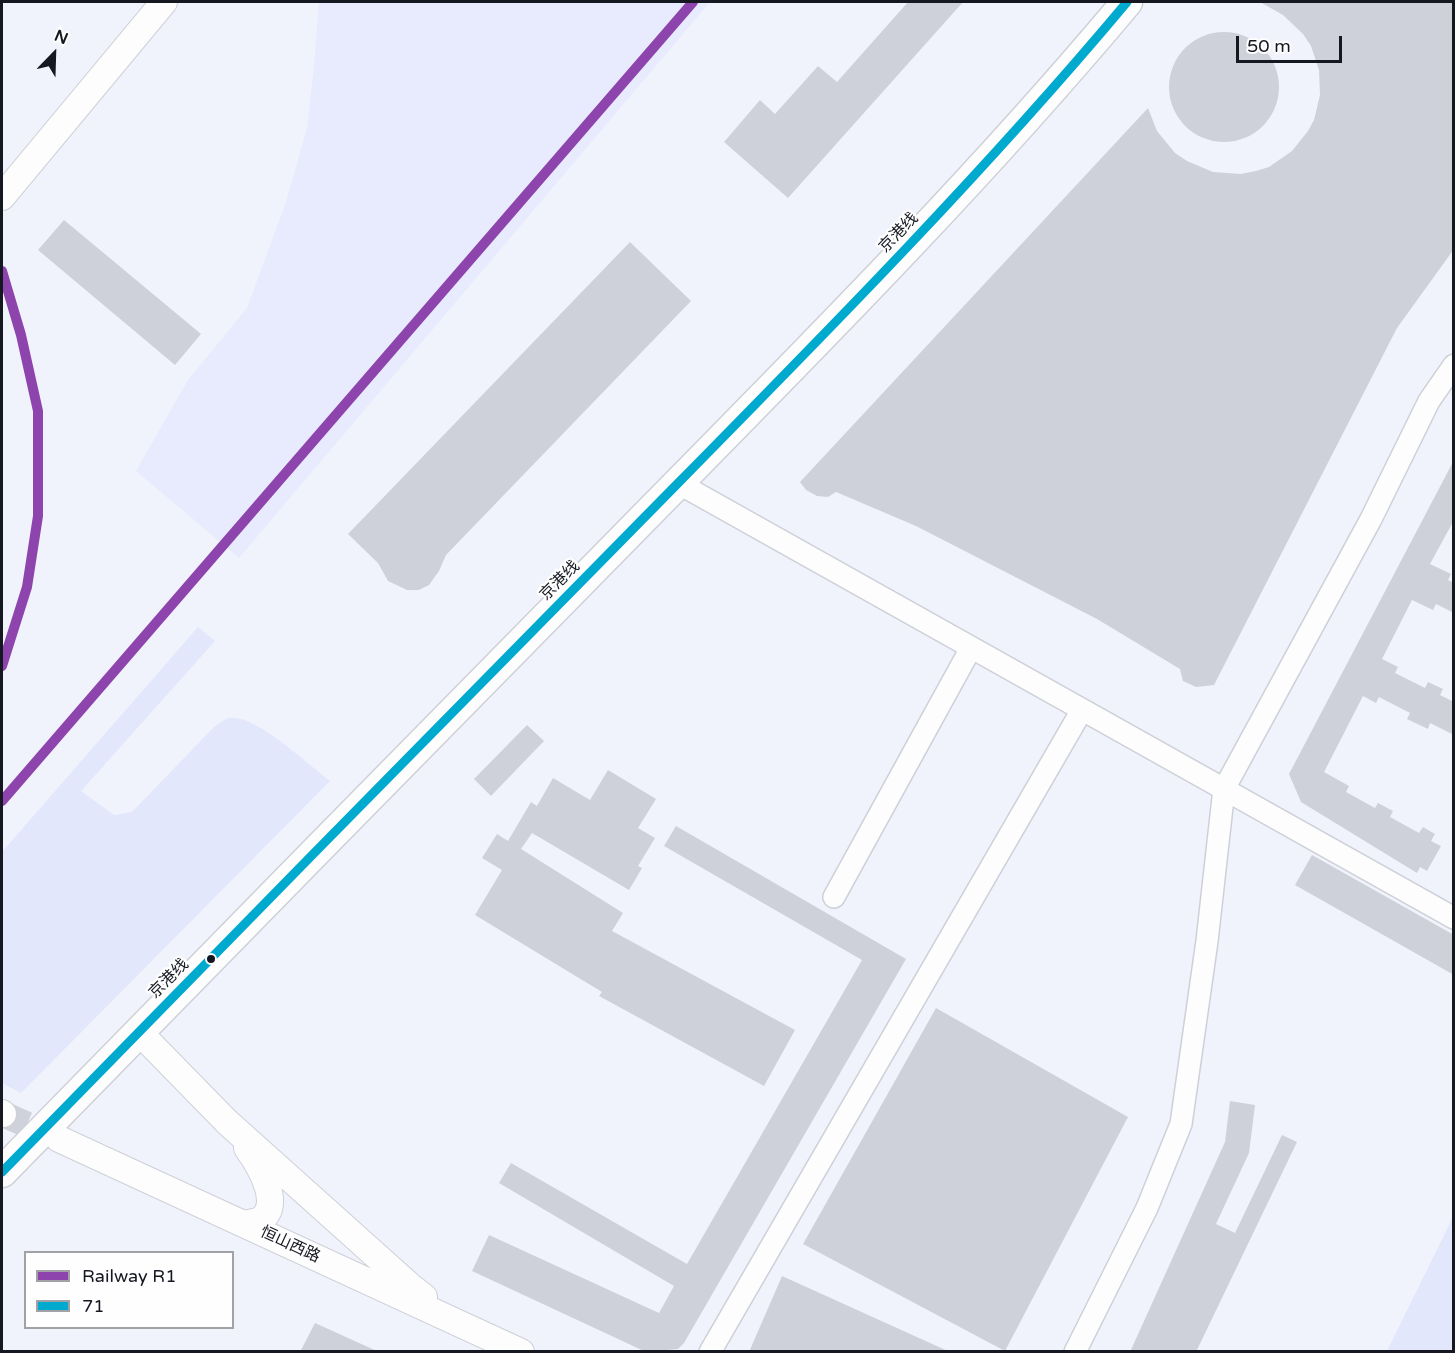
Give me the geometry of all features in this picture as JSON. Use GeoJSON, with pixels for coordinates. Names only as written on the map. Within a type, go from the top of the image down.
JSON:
{"type":"FeatureCollection","features":[{"type":"Feature","properties":{"kind":"highway","name":"京港线"},"geometry":{"type":"LineString","coordinates":[[2,1149],[753,384],[915,215],[1027,93],[1106,2]]}},
{"type":"Feature","properties":{"kind":"highway","name":"京港线"},"geometry":{"type":"LineString","coordinates":[[2,1173],[927,226],[1039,104],[1127,2]]}},
{"type":"Feature","properties":{"kind":"main road"},"geometry":{"type":"LineString","coordinates":[[2,170],[141,2]]}},
{"type":"Feature","properties":{"kind":"main road"},"geometry":{"type":"LineString","coordinates":[[2,197],[164,2]]}},
{"type":"Feature","properties":{"kind":"main road"},"geometry":{"type":"LineString","coordinates":[[139,1032],[227,1122],[410,1286],[465,1326]]}},
{"type":"Feature","properties":{"kind":"main road"},"geometry":{"type":"LineString","coordinates":[[227,1122],[259,1165],[268,1185],[269,1200],[264,1216],[257,1221],[243,1224]]}},
{"type":"Feature","properties":{"kind":"main road","name":"恒山西路"},"geometry":{"type":"LineString","coordinates":[[59,1139],[522,1352]]}},
{"type":"Feature","properties":{"kind":"street"},"geometry":{"type":"LineString","coordinates":[[1075,1352],[1147,1208],[1181,1124],[1207,941],[1224,789],[1371,519],[1429,401],[1454,366]]}},
{"type":"Feature","properties":{"kind":"street"},"geometry":{"type":"LineString","coordinates":[[678,483],[1454,918]]}},
{"type":"Feature","properties":{"kind":"street"},"geometry":{"type":"LineString","coordinates":[[834,897],[971,648]]}},
{"type":"Feature","properties":{"kind":"street"},"geometry":{"type":"LineString","coordinates":[[710,1352],[1082,710]]}},
{"type":"Feature","properties":{"kind":"shaded area"},"geometry":{"type":"Polygon","coordinates":[[[319,2],[710,2],[239,558],[136,471],[188,380],[247,308],[286,202],[307,128],[319,2]]]}},
{"type":"Feature","properties":{"kind":"shaded area"},"geometry":{"type":"Polygon","coordinates":[[[198,627],[215,641],[81,791],[114,815],[132,812],[213,728],[229,718],[252,723],[281,742],[330,781],[21,1093],[2,1083],[2,852],[198,627]]]}},
{"type":"Feature","properties":{"kind":"shaded area"},"geometry":{"type":"Polygon","coordinates":[[[1453,1217],[1453,1351],[1387,1351],[1453,1217]]]}},
{"type":"Feature","properties":{"kind":"building"},"geometry":{"type":"Polygon","coordinates":[[[908,2],[963,2],[788,198],[724,142],[760,100],[775,114],[818,66],[837,82],[908,2]]]}},
{"type":"Feature","properties":{"kind":"building"},"geometry":{"type":"Polygon","coordinates":[[[1260,2],[1454,2],[1454,249],[1397,328],[1214,685],[1196,687],[1183,681],[1180,669],[1097,619],[916,526],[836,492],[828,497],[817,496],[806,490],[800,482],[1148,108],[1157,131],[1175,153],[1213,172],[1241,174],[1256,171],[1269,167],[1292,151],[1314,120],[1320,95],[1319,70],[1311,46],[1303,34],[1283,15],[1260,2]]]}},
{"type":"Feature","properties":{"kind":"building"},"geometry":{"type":"Polygon","coordinates":[[[1224,32],[1245,37],[1263,48],[1274,66],[1279,87],[1274,108],[1263,126],[1245,137],[1224,142],[1203,137],[1185,126],[1174,108],[1169,87],[1174,66],[1185,48],[1203,37],[1224,32]]]}},
{"type":"Feature","properties":{"kind":"building"},"geometry":{"type":"Polygon","coordinates":[[[64,220],[201,334],[175,365],[38,250],[64,220]]]}},
{"type":"Feature","properties":{"kind":"building"},"geometry":{"type":"Polygon","coordinates":[[[630,242],[691,301],[446,555],[429,585],[419,590],[407,590],[388,581],[378,563],[348,534],[630,242]]]}},
{"type":"Feature","properties":{"kind":"building"},"geometry":{"type":"Polygon","coordinates":[[[1454,460],[1454,520],[1430,564],[1451,574],[1448,580],[1454,583],[1454,613],[1436,604],[1433,610],[1412,600],[1382,659],[1398,667],[1395,673],[1425,688],[1428,682],[1443,689],[1440,695],[1454,702],[1454,735],[1430,723],[1428,729],[1407,719],[1410,713],[1379,697],[1376,703],[1363,696],[1324,772],[1349,786],[1346,792],[1375,808],[1378,803],[1393,811],[1390,817],[1419,833],[1423,827],[1435,834],[1431,841],[1441,846],[1427,871],[1420,867],[1417,873],[1301,802],[1289,774],[1454,460]]]}},
{"type":"Feature","properties":{"kind":"building"},"geometry":{"type":"Polygon","coordinates":[[[527,725],[544,741],[491,796],[474,779],[527,725]]]}},
{"type":"Feature","properties":{"kind":"building"},"geometry":{"type":"Polygon","coordinates":[[[608,770],[656,799],[638,828],[655,838],[638,866],[642,868],[629,890],[532,833],[521,849],[623,913],[612,931],[795,1030],[764,1086],[599,996],[602,992],[475,915],[502,870],[482,858],[497,834],[508,841],[531,802],[537,806],[553,778],[590,800],[608,770]]]}},
{"type":"Feature","properties":{"kind":"building"},"geometry":{"type":"Polygon","coordinates":[[[676,826],[906,959],[684,1343],[678,1349],[646,1352],[472,1271],[489,1235],[659,1313],[674,1286],[499,1183],[511,1163],[687,1264],[862,960],[664,846],[676,826]]]}},
{"type":"Feature","properties":{"kind":"building"},"geometry":{"type":"Polygon","coordinates":[[[1312,855],[1454,935],[1454,975],[1295,885],[1312,855]]]}},
{"type":"Feature","properties":{"kind":"building"},"geometry":{"type":"Polygon","coordinates":[[[936,1008],[1128,1117],[1005,1351],[803,1244],[936,1008]]]}},
{"type":"Feature","properties":{"kind":"building"},"geometry":{"type":"Polygon","coordinates":[[[1230,1101],[1255,1105],[1249,1153],[1216,1224],[1235,1233],[1282,1135],[1297,1142],[1196,1352],[1130,1352],[1225,1142],[1230,1101]]]}},
{"type":"Feature","properties":{"kind":"building"},"geometry":{"type":"Polygon","coordinates":[[[782,1276],[950,1352],[749,1352],[782,1276]]]}},
{"type":"Feature","properties":{"kind":"building"},"geometry":{"type":"Polygon","coordinates":[[[315,1323],[379,1352],[300,1352],[315,1323]]]}},
{"type":"Feature","properties":{"kind":"tunnel"},"geometry":{"type":"LineString","coordinates":[[3,1114],[57,1138]]}},
{"type":"Feature","properties":{"kind":"rail line","name":"R1"},"geometry":{"type":"LineString","coordinates":[[2,801],[693,2]]}},
{"type":"Feature","properties":{"kind":"rail line","name":"R1"},"geometry":{"type":"LineString","coordinates":[[2,271],[21,335],[38,411],[38,516],[27,587],[2,666]]}},
{"type":"Feature","properties":{"kind":"transit line","name":"71"},"geometry":{"type":"LineString","coordinates":[[2,1172],[821,337],[1008,139],[1127,2]]}}]}
